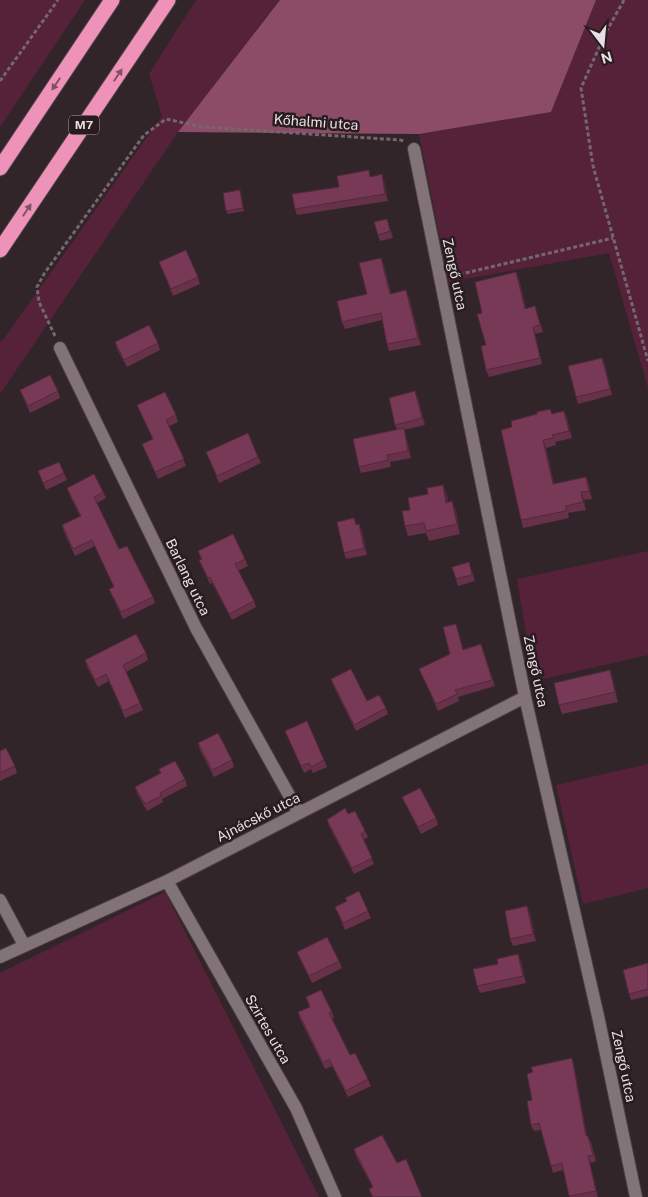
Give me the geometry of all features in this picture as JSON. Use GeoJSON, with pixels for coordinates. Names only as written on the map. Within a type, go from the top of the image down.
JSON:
{"type":"FeatureCollection","features":[{"type":"Feature","properties":{"kind":"highway"},"geometry":{"type":"LineString","coordinates":[[0,168],[112,0]]}},
{"type":"Feature","properties":{"kind":"highway","name":"M7"},"geometry":{"type":"LineString","coordinates":[[0,250],[168,0]]}},
{"type":"Feature","properties":{"kind":"street","name":"Zengő utca"},"geometry":{"type":"LineString","coordinates":[[414,150],[525,697],[598,1016],[636,1197]]}},
{"type":"Feature","properties":{"kind":"street","name":"Barlang utca"},"geometry":{"type":"LineString","coordinates":[[60,348],[196,628],[299,813]]}},
{"type":"Feature","properties":{"kind":"street","name":"Ajnácskő utca"},"geometry":{"type":"LineString","coordinates":[[0,957],[166,881],[525,697]]}},
{"type":"Feature","properties":{"kind":"street","name":"Szirtes utca"},"geometry":{"type":"LineString","coordinates":[[166,881],[296,1108],[335,1197]]}},
{"type":"Feature","properties":{"kind":"street"},"geometry":{"type":"LineString","coordinates":[[0,900],[24,945]]}},
{"type":"Feature","properties":{"kind":"path"},"geometry":{"type":"LineString","coordinates":[[0,81],[58,0]]}},
{"type":"Feature","properties":{"kind":"path"},"geometry":{"type":"LineString","coordinates":[[624,0],[606,32],[581,88],[593,166],[648,361]]}},
{"type":"Feature","properties":{"kind":"path","name":"Kőhalmi utca"},"geometry":{"type":"LineString","coordinates":[[60,348],[39,302],[37,287],[44,274],[144,135],[166,119],[203,127],[214,126],[400,140],[410,144],[414,150]]}},
{"type":"Feature","properties":{"kind":"path"},"geometry":{"type":"LineString","coordinates":[[440,279],[613,238]]}},
{"type":"Feature","properties":{"kind":"shaded area"},"geometry":{"type":"Polygon","coordinates":[[[0,0],[85,0],[0,127],[0,0]]]}},
{"type":"Feature","properties":{"kind":"shaded area"},"geometry":{"type":"Polygon","coordinates":[[[196,0],[280,0],[178,132],[0,394],[0,341],[3,340],[162,116],[149,74],[196,0]]]}},
{"type":"Feature","properties":{"kind":"shaded area"},"geometry":{"type":"Polygon","coordinates":[[[280,0],[596,0],[551,112],[419,134],[178,132],[280,0]]]}},
{"type":"Feature","properties":{"kind":"shaded area"},"geometry":{"type":"Polygon","coordinates":[[[596,0],[648,0],[648,388],[609,253],[449,282],[419,134],[551,112],[596,0]]]}},
{"type":"Feature","properties":{"kind":"shaded area"},"geometry":{"type":"Polygon","coordinates":[[[648,551],[648,655],[534,681],[517,579],[648,551]]]}},
{"type":"Feature","properties":{"kind":"shaded area"},"geometry":{"type":"Polygon","coordinates":[[[648,764],[648,888],[583,904],[556,785],[648,764]]]}},
{"type":"Feature","properties":{"kind":"shaded area"},"geometry":{"type":"Polygon","coordinates":[[[165,892],[319,1197],[0,1197],[0,973],[165,892]]]}},
{"type":"Feature","properties":{"kind":"building"},"geometry":{"type":"Polygon","coordinates":[[[369,170],[370,177],[382,174],[385,194],[295,209],[292,194],[339,187],[337,176],[369,170]]]}},
{"type":"Feature","properties":{"kind":"building"},"geometry":{"type":"Polygon","coordinates":[[[240,190],[243,208],[226,211],[223,193],[240,190]]]}},
{"type":"Feature","properties":{"kind":"building"},"geometry":{"type":"Polygon","coordinates":[[[387,219],[390,231],[378,235],[374,222],[387,219]]]}},
{"type":"Feature","properties":{"kind":"building"},"geometry":{"type":"Polygon","coordinates":[[[186,250],[198,277],[171,289],[159,262],[186,250]]]}},
{"type":"Feature","properties":{"kind":"building"},"geometry":{"type":"Polygon","coordinates":[[[381,258],[390,294],[406,290],[418,338],[387,344],[381,313],[342,322],[337,301],[367,294],[359,263],[381,258]]]}},
{"type":"Feature","properties":{"kind":"building"},"geometry":{"type":"Polygon","coordinates":[[[516,272],[525,309],[535,306],[540,325],[533,327],[540,358],[486,370],[481,346],[486,345],[477,314],[482,313],[475,282],[516,272]]]}},
{"type":"Feature","properties":{"kind":"building"},"geometry":{"type":"Polygon","coordinates":[[[149,325],[158,343],[124,360],[115,342],[149,325]]]}},
{"type":"Feature","properties":{"kind":"building"},"geometry":{"type":"Polygon","coordinates":[[[602,358],[610,389],[576,397],[568,366],[602,358]]]}},
{"type":"Feature","properties":{"kind":"building"},"geometry":{"type":"Polygon","coordinates":[[[50,375],[58,391],[28,406],[20,390],[50,375]]]}},
{"type":"Feature","properties":{"kind":"building"},"geometry":{"type":"Polygon","coordinates":[[[415,391],[422,418],[395,425],[389,398],[415,391]]]}},
{"type":"Feature","properties":{"kind":"building"},"geometry":{"type":"Polygon","coordinates":[[[165,392],[176,415],[166,420],[184,459],[155,472],[142,444],[153,439],[137,405],[165,392]]]}},
{"type":"Feature","properties":{"kind":"building"},"geometry":{"type":"Polygon","coordinates":[[[550,409],[552,414],[564,411],[569,431],[552,435],[553,438],[543,440],[553,484],[586,477],[589,491],[581,492],[583,502],[566,506],[566,511],[521,520],[501,430],[512,427],[511,421],[550,409]]]}},
{"type":"Feature","properties":{"kind":"building"},"geometry":{"type":"Polygon","coordinates":[[[404,428],[408,451],[387,455],[388,460],[359,467],[353,439],[404,428]]]}},
{"type":"Feature","properties":{"kind":"building"},"geometry":{"type":"Polygon","coordinates":[[[248,433],[258,457],[217,476],[206,452],[248,433]]]}},
{"type":"Feature","properties":{"kind":"building"},"geometry":{"type":"Polygon","coordinates":[[[59,462],[64,473],[43,483],[38,471],[59,462]]]}},
{"type":"Feature","properties":{"kind":"building"},"geometry":{"type":"Polygon","coordinates":[[[94,474],[103,492],[94,497],[119,549],[127,546],[153,597],[121,612],[109,589],[114,587],[92,540],[73,549],[62,525],[81,516],[67,488],[94,474]]]}},
{"type":"Feature","properties":{"kind":"building"},"geometry":{"type":"Polygon","coordinates":[[[443,485],[446,503],[452,501],[457,524],[426,531],[424,523],[405,526],[402,511],[410,510],[408,498],[428,494],[427,488],[443,485]]]}},
{"type":"Feature","properties":{"kind":"building"},"geometry":{"type":"Polygon","coordinates":[[[354,518],[356,525],[359,524],[364,548],[344,553],[337,522],[354,518]]]}},
{"type":"Feature","properties":{"kind":"building"},"geometry":{"type":"Polygon","coordinates":[[[233,534],[245,559],[235,564],[254,601],[229,614],[199,560],[202,559],[198,551],[233,534]]]}},
{"type":"Feature","properties":{"kind":"building"},"geometry":{"type":"Polygon","coordinates":[[[469,562],[472,575],[456,579],[452,567],[469,562]]]}},
{"type":"Feature","properties":{"kind":"building"},"geometry":{"type":"Polygon","coordinates":[[[456,624],[463,650],[481,644],[492,680],[455,690],[457,694],[436,704],[419,669],[450,654],[443,627],[456,624]]]}},
{"type":"Feature","properties":{"kind":"building"},"geometry":{"type":"Polygon","coordinates":[[[136,634],[146,653],[123,665],[140,703],[123,711],[106,674],[95,680],[85,660],[136,634]]]}},
{"type":"Feature","properties":{"kind":"building"},"geometry":{"type":"Polygon","coordinates":[[[351,669],[367,701],[379,695],[386,708],[354,725],[331,679],[351,669]]]}},
{"type":"Feature","properties":{"kind":"building"},"geometry":{"type":"Polygon","coordinates":[[[610,670],[615,692],[559,705],[554,683],[610,670]]]}},
{"type":"Feature","properties":{"kind":"building"},"geometry":{"type":"Polygon","coordinates":[[[307,721],[324,760],[311,767],[309,763],[301,766],[285,731],[307,721]]]}},
{"type":"Feature","properties":{"kind":"building"},"geometry":{"type":"Polygon","coordinates":[[[218,733],[232,760],[212,770],[198,743],[218,733]]]}},
{"type":"Feature","properties":{"kind":"building"},"geometry":{"type":"Polygon","coordinates":[[[6,748],[15,766],[0,773],[0,751],[6,748]]]}},
{"type":"Feature","properties":{"kind":"building"},"geometry":{"type":"Polygon","coordinates":[[[175,761],[185,779],[160,793],[161,796],[145,804],[135,787],[161,773],[159,769],[175,761]]]}},
{"type":"Feature","properties":{"kind":"building"},"geometry":{"type":"Polygon","coordinates":[[[420,788],[436,818],[418,827],[402,797],[420,788]]]}},
{"type":"Feature","properties":{"kind":"building"},"geometry":{"type":"Polygon","coordinates":[[[345,808],[348,814],[355,811],[365,831],[361,834],[372,858],[352,868],[327,820],[345,808]]]}},
{"type":"Feature","properties":{"kind":"building"},"geometry":{"type":"Polygon","coordinates":[[[359,891],[368,911],[343,923],[335,907],[347,901],[345,898],[359,891]]]}},
{"type":"Feature","properties":{"kind":"building"},"geometry":{"type":"Polygon","coordinates":[[[527,906],[533,934],[510,939],[505,911],[527,906]]]}},
{"type":"Feature","properties":{"kind":"building"},"geometry":{"type":"Polygon","coordinates":[[[327,937],[339,961],[309,976],[297,952],[327,937]]]}},
{"type":"Feature","properties":{"kind":"building"},"geometry":{"type":"Polygon","coordinates":[[[518,954],[523,976],[477,986],[473,969],[498,964],[497,959],[518,954]]]}},
{"type":"Feature","properties":{"kind":"building"},"geometry":{"type":"Polygon","coordinates":[[[648,963],[648,989],[629,994],[623,970],[648,963]]]}},
{"type":"Feature","properties":{"kind":"building"},"geometry":{"type":"Polygon","coordinates":[[[321,990],[332,1012],[329,1013],[350,1055],[355,1053],[368,1079],[346,1091],[329,1059],[323,1063],[298,1012],[310,1007],[306,997],[321,990]]]}},
{"type":"Feature","properties":{"kind":"building"},"geometry":{"type":"Polygon","coordinates":[[[572,1058],[586,1136],[588,1136],[593,1155],[588,1156],[596,1191],[569,1196],[562,1163],[551,1166],[539,1123],[531,1125],[527,1101],[532,1100],[527,1074],[533,1072],[531,1067],[572,1058]]]}},
{"type":"Feature","properties":{"kind":"building"},"geometry":{"type":"Polygon","coordinates":[[[382,1135],[397,1163],[406,1159],[422,1197],[373,1197],[369,1189],[373,1187],[354,1149],[382,1135]]]}}]}
